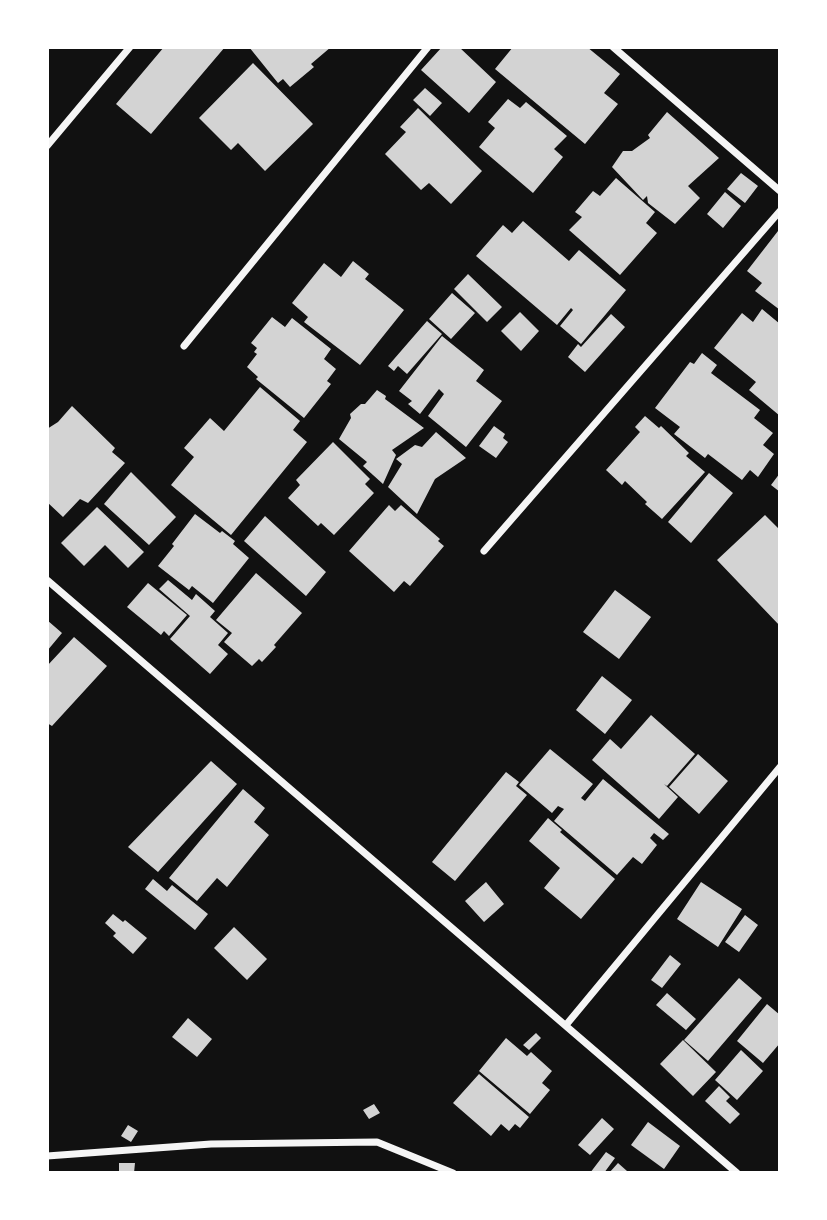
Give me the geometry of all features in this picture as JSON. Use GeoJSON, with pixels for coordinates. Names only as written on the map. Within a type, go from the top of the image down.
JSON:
{"type":"FeatureCollection","features":[{"type":"Feature","properties":{"kind":"street"},"geometry":{"type":"LineString","coordinates":[[47,146],[130,47]]}},
{"type":"Feature","properties":{"kind":"street"},"geometry":{"type":"LineString","coordinates":[[184,346],[428,47]]}},
{"type":"Feature","properties":{"kind":"street"},"geometry":{"type":"LineString","coordinates":[[613,47],[780,191]]}},
{"type":"Feature","properties":{"kind":"street"},"geometry":{"type":"LineString","coordinates":[[484,551],[780,211]]}},
{"type":"Feature","properties":{"kind":"street"},"geometry":{"type":"LineString","coordinates":[[47,580],[737,1173]]}},
{"type":"Feature","properties":{"kind":"street"},"geometry":{"type":"LineString","coordinates":[[566,1025],[780,767]]}},
{"type":"Feature","properties":{"kind":"street"},"geometry":{"type":"LineString","coordinates":[[47,1156],[211,1144],[377,1142],[453,1173]]}},
{"type":"Feature","properties":{"kind":"building"},"geometry":{"type":"Polygon","coordinates":[[[164,47],[225,47],[151,134],[116,104],[164,47]]]}},
{"type":"Feature","properties":{"kind":"building"},"geometry":{"type":"Polygon","coordinates":[[[249,47],[331,47],[311,64],[314,67],[290,87],[283,79],[278,83],[249,47]]]}},
{"type":"Feature","properties":{"kind":"building"},"geometry":{"type":"Polygon","coordinates":[[[442,47],[459,47],[496,82],[469,113],[421,70],[442,47]]]}},
{"type":"Feature","properties":{"kind":"building"},"geometry":{"type":"Polygon","coordinates":[[[513,47],[587,47],[620,74],[604,93],[618,104],[585,144],[495,69],[513,47]]]}},
{"type":"Feature","properties":{"kind":"building"},"geometry":{"type":"Polygon","coordinates":[[[253,63],[313,124],[265,171],[238,143],[231,150],[199,118],[253,63]]]}},
{"type":"Feature","properties":{"kind":"building"},"geometry":{"type":"Polygon","coordinates":[[[425,88],[442,103],[430,116],[413,100],[425,88]]]}},
{"type":"Feature","properties":{"kind":"building"},"geometry":{"type":"Polygon","coordinates":[[[508,99],[520,108],[526,102],[567,136],[554,149],[563,157],[533,193],[479,147],[495,128],[488,122],[508,99]]]}},
{"type":"Feature","properties":{"kind":"building"},"geometry":{"type":"Polygon","coordinates":[[[418,108],[482,171],[451,204],[429,183],[421,190],[385,154],[406,132],[400,127],[418,108]]]}},
{"type":"Feature","properties":{"kind":"building"},"geometry":{"type":"Polygon","coordinates":[[[667,112],[719,158],[688,186],[700,198],[675,224],[648,203],[647,196],[643,200],[612,167],[623,151],[632,151],[650,138],[648,135],[667,112]]]}},
{"type":"Feature","properties":{"kind":"building"},"geometry":{"type":"Polygon","coordinates":[[[741,173],[758,186],[745,203],[727,189],[741,173]]]}},
{"type":"Feature","properties":{"kind":"building"},"geometry":{"type":"Polygon","coordinates":[[[616,178],[655,212],[646,223],[657,233],[620,275],[569,230],[582,217],[575,212],[593,191],[600,196],[616,178]]]}},
{"type":"Feature","properties":{"kind":"building"},"geometry":{"type":"Polygon","coordinates":[[[725,192],[741,206],[723,228],[707,214],[725,192]]]}},
{"type":"Feature","properties":{"kind":"building"},"geometry":{"type":"Polygon","coordinates":[[[523,221],[569,261],[579,250],[626,290],[581,344],[560,326],[573,310],[571,308],[557,325],[476,256],[503,225],[512,233],[523,221]]]}},
{"type":"Feature","properties":{"kind":"building"},"geometry":{"type":"Polygon","coordinates":[[[778,231],[780,310],[755,291],[762,283],[747,271],[778,231]]]}},
{"type":"Feature","properties":{"kind":"building"},"geometry":{"type":"Polygon","coordinates":[[[353,261],[369,274],[365,279],[404,310],[360,365],[304,322],[308,317],[292,303],[324,263],[341,277],[353,261]]]}},
{"type":"Feature","properties":{"kind":"building"},"geometry":{"type":"Polygon","coordinates":[[[468,274],[502,307],[487,322],[454,289],[468,274]]]}},
{"type":"Feature","properties":{"kind":"building"},"geometry":{"type":"Polygon","coordinates":[[[452,293],[475,313],[451,339],[429,319],[452,293]]]}},
{"type":"Feature","properties":{"kind":"building"},"geometry":{"type":"Polygon","coordinates":[[[762,309],[780,324],[780,416],[749,390],[756,382],[714,348],[742,313],[753,322],[762,309]]]}},
{"type":"Feature","properties":{"kind":"building"},"geometry":{"type":"Polygon","coordinates":[[[520,312],[539,331],[521,351],[501,331],[520,312]]]}},
{"type":"Feature","properties":{"kind":"building"},"geometry":{"type":"Polygon","coordinates":[[[611,314],[625,327],[585,372],[568,357],[578,344],[581,347],[611,314]]]}},
{"type":"Feature","properties":{"kind":"building"},"geometry":{"type":"Polygon","coordinates":[[[272,317],[285,327],[292,318],[331,349],[324,359],[336,369],[327,381],[331,384],[304,418],[256,379],[258,377],[247,367],[257,354],[254,352],[257,348],[251,343],[272,317]]]}},
{"type":"Feature","properties":{"kind":"building"},"geometry":{"type":"Polygon","coordinates":[[[427,321],[442,334],[407,374],[398,366],[394,371],[388,366],[427,321]]]}},
{"type":"Feature","properties":{"kind":"building"},"geometry":{"type":"Polygon","coordinates":[[[442,336],[484,370],[476,381],[502,401],[466,447],[428,416],[444,394],[439,389],[420,414],[408,404],[412,401],[399,391],[442,336]]]}},
{"type":"Feature","properties":{"kind":"building"},"geometry":{"type":"Polygon","coordinates":[[[702,353],[717,365],[711,373],[760,410],[754,418],[773,433],[763,445],[774,454],[758,477],[750,470],[742,480],[708,454],[705,458],[674,434],[680,427],[655,408],[690,362],[694,364],[702,353]]]}},
{"type":"Feature","properties":{"kind":"building"},"geometry":{"type":"Polygon","coordinates":[[[260,387],[300,421],[293,430],[307,442],[231,535],[171,485],[194,457],[184,448],[210,418],[224,431],[260,387]]]}},
{"type":"Feature","properties":{"kind":"building"},"geometry":{"type":"Polygon","coordinates":[[[377,390],[424,428],[392,450],[396,455],[383,484],[363,466],[367,462],[339,439],[351,418],[350,414],[361,404],[365,404],[377,390]]]}},
{"type":"Feature","properties":{"kind":"building"},"geometry":{"type":"Polygon","coordinates":[[[72,406],[115,448],[112,452],[125,463],[88,503],[80,499],[63,517],[47,502],[47,429],[58,422],[72,406]]]}},
{"type":"Feature","properties":{"kind":"building"},"geometry":{"type":"Polygon","coordinates":[[[645,416],[659,428],[661,426],[689,453],[686,456],[705,472],[662,519],[625,481],[622,485],[606,470],[640,432],[635,427],[645,416]]]}},
{"type":"Feature","properties":{"kind":"building"},"geometry":{"type":"Polygon","coordinates":[[[494,426],[505,434],[503,438],[508,442],[496,458],[479,446],[494,426]]]}},
{"type":"Feature","properties":{"kind":"building"},"geometry":{"type":"Polygon","coordinates":[[[436,432],[466,458],[435,479],[417,514],[388,487],[402,464],[396,459],[415,445],[422,447],[436,432]]]}},
{"type":"Feature","properties":{"kind":"building"},"geometry":{"type":"Polygon","coordinates":[[[333,442],[370,479],[365,484],[374,493],[334,535],[321,523],[318,526],[288,498],[300,485],[296,480],[333,442]]]}},
{"type":"Feature","properties":{"kind":"building"},"geometry":{"type":"Polygon","coordinates":[[[131,472],[176,517],[149,545],[104,504],[131,472]]]}},
{"type":"Feature","properties":{"kind":"building"},"geometry":{"type":"Polygon","coordinates":[[[709,473],[733,493],[691,543],[668,522],[709,473]]]}},
{"type":"Feature","properties":{"kind":"building"},"geometry":{"type":"Polygon","coordinates":[[[780,473],[780,492],[771,485],[780,473]]]}},
{"type":"Feature","properties":{"kind":"building"},"geometry":{"type":"Polygon","coordinates":[[[389,505],[395,511],[401,505],[440,539],[438,541],[444,546],[410,586],[404,581],[394,592],[349,551],[389,505]]]}},
{"type":"Feature","properties":{"kind":"building"},"geometry":{"type":"Polygon","coordinates":[[[97,507],[144,552],[128,568],[105,545],[84,566],[61,543],[97,507]]]}},
{"type":"Feature","properties":{"kind":"building"},"geometry":{"type":"Polygon","coordinates":[[[195,514],[235,541],[233,544],[249,558],[213,603],[192,586],[189,590],[158,566],[195,514]]]}},
{"type":"Feature","properties":{"kind":"building"},"geometry":{"type":"Polygon","coordinates":[[[765,515],[780,530],[780,626],[717,560],[765,515]]]}},
{"type":"Feature","properties":{"kind":"building"},"geometry":{"type":"Polygon","coordinates":[[[265,516],[326,572],[306,596],[244,541],[265,516]]]}},
{"type":"Feature","properties":{"kind":"building"},"geometry":{"type":"Polygon","coordinates":[[[256,573],[302,613],[262,662],[259,659],[252,666],[224,642],[232,633],[216,620],[256,573]]]}},
{"type":"Feature","properties":{"kind":"building"},"geometry":{"type":"Polygon","coordinates":[[[168,580],[192,600],[196,594],[215,611],[210,617],[228,633],[218,645],[228,654],[210,674],[170,639],[190,616],[159,589],[168,580]]]}},
{"type":"Feature","properties":{"kind":"building"},"geometry":{"type":"Polygon","coordinates":[[[148,583],[187,615],[169,636],[164,631],[161,635],[127,607],[148,583]]]}},
{"type":"Feature","properties":{"kind":"building"},"geometry":{"type":"Polygon","coordinates":[[[615,590],[651,617],[619,659],[583,632],[615,590]]]}},
{"type":"Feature","properties":{"kind":"building"},"geometry":{"type":"Polygon","coordinates":[[[47,620],[62,633],[47,651],[47,620]]]}},
{"type":"Feature","properties":{"kind":"building"},"geometry":{"type":"Polygon","coordinates":[[[74,637],[107,666],[52,726],[47,723],[47,666],[74,637]]]}},
{"type":"Feature","properties":{"kind":"building"},"geometry":{"type":"Polygon","coordinates":[[[602,676],[632,700],[605,734],[576,710],[602,676]]]}},
{"type":"Feature","properties":{"kind":"building"},"geometry":{"type":"Polygon","coordinates":[[[651,715],[695,754],[667,786],[664,784],[678,797],[659,819],[592,760],[610,739],[621,749],[651,715]]]}},
{"type":"Feature","properties":{"kind":"building"},"geometry":{"type":"Polygon","coordinates":[[[550,749],[593,784],[581,798],[585,801],[603,779],[669,834],[663,840],[654,833],[650,838],[657,845],[642,864],[633,857],[617,875],[554,821],[564,809],[558,806],[552,813],[519,785],[550,749]]]}},
{"type":"Feature","properties":{"kind":"building"},"geometry":{"type":"Polygon","coordinates":[[[698,754],[728,781],[699,814],[669,787],[698,754]]]}},
{"type":"Feature","properties":{"kind":"building"},"geometry":{"type":"Polygon","coordinates":[[[211,761],[237,784],[158,872],[128,847],[211,761]]]}},
{"type":"Feature","properties":{"kind":"building"},"geometry":{"type":"Polygon","coordinates":[[[506,772],[519,782],[516,786],[527,795],[455,881],[432,862],[506,772]]]}},
{"type":"Feature","properties":{"kind":"building"},"geometry":{"type":"Polygon","coordinates":[[[243,789],[265,808],[254,822],[269,835],[227,887],[217,878],[197,901],[169,878],[243,789]]]}},
{"type":"Feature","properties":{"kind":"building"},"geometry":{"type":"Polygon","coordinates":[[[548,818],[562,830],[560,832],[615,879],[581,919],[544,888],[560,868],[529,841],[548,818]]]}},
{"type":"Feature","properties":{"kind":"building"},"geometry":{"type":"Polygon","coordinates":[[[153,879],[167,891],[172,885],[208,914],[195,930],[145,889],[153,879]]]}},
{"type":"Feature","properties":{"kind":"building"},"geometry":{"type":"Polygon","coordinates":[[[486,882],[504,904],[484,922],[465,901],[486,882]]]}},
{"type":"Feature","properties":{"kind":"building"},"geometry":{"type":"Polygon","coordinates":[[[701,882],[742,909],[718,947],[677,919],[701,882]]]}},
{"type":"Feature","properties":{"kind":"building"},"geometry":{"type":"Polygon","coordinates":[[[113,914],[147,938],[133,954],[113,936],[116,933],[105,923],[113,914]]]}},
{"type":"Feature","properties":{"kind":"building"},"geometry":{"type":"Polygon","coordinates":[[[745,915],[758,925],[739,952],[725,942],[745,915]]]}},
{"type":"Feature","properties":{"kind":"building"},"geometry":{"type":"Polygon","coordinates":[[[234,927],[267,959],[247,980],[214,948],[234,927]]]}},
{"type":"Feature","properties":{"kind":"building"},"geometry":{"type":"Polygon","coordinates":[[[670,955],[681,964],[662,988],[651,980],[670,955]]]}},
{"type":"Feature","properties":{"kind":"building"},"geometry":{"type":"Polygon","coordinates":[[[739,978],[762,998],[708,1061],[684,1040],[739,978]]]}},
{"type":"Feature","properties":{"kind":"building"},"geometry":{"type":"Polygon","coordinates":[[[667,993],[696,1019],[686,1030],[656,1005],[667,993]]]}},
{"type":"Feature","properties":{"kind":"building"},"geometry":{"type":"Polygon","coordinates":[[[767,1004],[780,1015],[780,1043],[763,1063],[737,1041],[767,1004]]]}},
{"type":"Feature","properties":{"kind":"building"},"geometry":{"type":"Polygon","coordinates":[[[188,1018],[212,1039],[197,1057],[172,1037],[188,1018]]]}},
{"type":"Feature","properties":{"kind":"building"},"geometry":{"type":"Polygon","coordinates":[[[536,1033],[541,1038],[529,1050],[523,1045],[536,1033]]]}},
{"type":"Feature","properties":{"kind":"building"},"geometry":{"type":"Polygon","coordinates":[[[506,1038],[527,1056],[531,1052],[552,1071],[542,1083],[550,1090],[530,1114],[479,1071],[506,1038]]]}},
{"type":"Feature","properties":{"kind":"building"},"geometry":{"type":"Polygon","coordinates":[[[683,1040],[716,1072],[693,1096],[660,1064],[683,1040]]]}},
{"type":"Feature","properties":{"kind":"building"},"geometry":{"type":"Polygon","coordinates":[[[741,1050],[763,1071],[737,1100],[715,1080],[741,1050]]]}},
{"type":"Feature","properties":{"kind":"building"},"geometry":{"type":"Polygon","coordinates":[[[479,1074],[529,1117],[520,1128],[515,1124],[509,1131],[501,1124],[491,1136],[453,1103],[479,1074]]]}},
{"type":"Feature","properties":{"kind":"building"},"geometry":{"type":"Polygon","coordinates":[[[719,1086],[730,1097],[726,1101],[740,1114],[730,1124],[705,1101],[719,1086]]]}},
{"type":"Feature","properties":{"kind":"building"},"geometry":{"type":"Polygon","coordinates":[[[374,1104],[380,1113],[369,1119],[363,1110],[374,1104]]]}},
{"type":"Feature","properties":{"kind":"building"},"geometry":{"type":"Polygon","coordinates":[[[602,1118],[614,1129],[590,1155],[578,1145],[602,1118]]]}},
{"type":"Feature","properties":{"kind":"building"},"geometry":{"type":"Polygon","coordinates":[[[648,1122],[680,1146],[664,1169],[631,1145],[648,1122]]]}},
{"type":"Feature","properties":{"kind":"building"},"geometry":{"type":"Polygon","coordinates":[[[128,1125],[138,1131],[131,1142],[121,1136],[128,1125]]]}},
{"type":"Feature","properties":{"kind":"building"},"geometry":{"type":"Polygon","coordinates":[[[606,1152],[615,1158],[604,1173],[590,1173],[606,1152]]]}},
{"type":"Feature","properties":{"kind":"building"},"geometry":{"type":"Polygon","coordinates":[[[119,1163],[135,1163],[134,1173],[119,1173],[119,1163]]]}},
{"type":"Feature","properties":{"kind":"building"},"geometry":{"type":"Polygon","coordinates":[[[618,1163],[627,1171],[609,1173],[618,1163]]]}}]}
